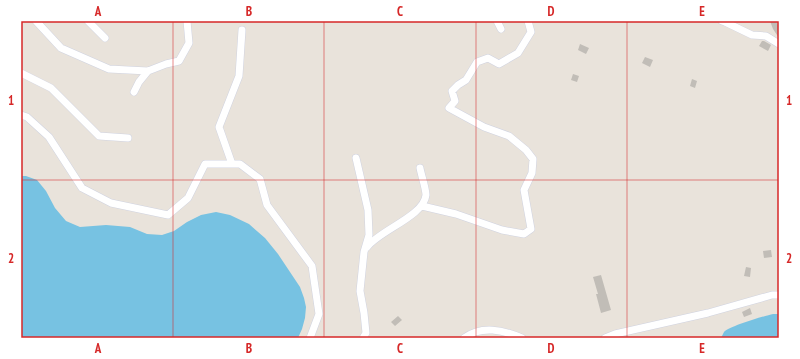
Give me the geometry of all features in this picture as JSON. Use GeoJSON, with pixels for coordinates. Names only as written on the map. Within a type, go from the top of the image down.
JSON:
{"type":"FeatureCollection","features":[{"type":"Feature","properties":{"kind":"street"},"geometry":{"type":"LineString","coordinates":[[36,21],[61,48],[109,70],[148,71],[179,61],[189,43],[187,21]]}},
{"type":"Feature","properties":{"kind":"street"},"geometry":{"type":"LineString","coordinates":[[88,21],[105,38]]}},
{"type":"Feature","properties":{"kind":"street"},"geometry":{"type":"LineString","coordinates":[[497,21],[501,29]]}},
{"type":"Feature","properties":{"kind":"street"},"geometry":{"type":"LineString","coordinates":[[422,206],[456,214],[502,230],[524,234],[530,229],[524,190],[532,173],[533,159],[526,150],[509,136],[484,127],[449,108],[455,101],[452,91],[466,80],[477,62],[488,58],[499,64],[518,53],[530,32],[528,21]]}},
{"type":"Feature","properties":{"kind":"street"},"geometry":{"type":"LineString","coordinates":[[722,21],[752,35],[766,36],[779,44]]}},
{"type":"Feature","properties":{"kind":"street"},"geometry":{"type":"LineString","coordinates":[[232,164],[220,127],[239,76],[242,30]]}},
{"type":"Feature","properties":{"kind":"street"},"geometry":{"type":"LineString","coordinates":[[134,92],[139,82],[148,71]]}},
{"type":"Feature","properties":{"kind":"street"},"geometry":{"type":"LineString","coordinates":[[21,74],[51,88],[99,136],[128,138]]}},
{"type":"Feature","properties":{"kind":"street"},"geometry":{"type":"LineString","coordinates":[[21,115],[27,117],[49,137],[82,188],[111,203],[168,215],[188,198],[205,164],[240,164],[260,179],[267,205],[312,266],[319,314],[310,338]]}},
{"type":"Feature","properties":{"kind":"street"},"geometry":{"type":"LineString","coordinates":[[356,158],[368,210],[369,235],[364,252],[360,291],[366,333],[363,338]]}},
{"type":"Feature","properties":{"kind":"street"},"geometry":{"type":"LineString","coordinates":[[364,252],[372,241],[422,206],[426,194],[420,168]]}},
{"type":"Feature","properties":{"kind":"street"},"geometry":{"type":"LineString","coordinates":[[606,338],[615,334],[708,313],[772,295],[779,295]]}},
{"type":"Feature","properties":{"kind":"street"},"geometry":{"type":"LineString","coordinates":[[464,338],[470,334],[488,329],[509,333],[522,338]]}},
{"type":"Feature","properties":{"kind":"water"},"geometry":{"type":"Polygon","coordinates":[[[21,176],[26,176],[37,180],[46,191],[55,208],[66,221],[80,227],[106,225],[130,227],[147,234],[162,235],[174,231],[201,215],[216,212],[230,215],[249,224],[265,238],[278,254],[300,287],[306,307],[305,318],[298,338],[21,338],[21,176]]]}},
{"type":"Feature","properties":{"kind":"water"},"geometry":{"type":"Polygon","coordinates":[[[773,314],[779,314],[779,338],[721,338],[724,332],[733,327],[773,314]]]}},
{"type":"Feature","properties":{"kind":"building"},"geometry":{"type":"Polygon","coordinates":[[[770,21],[776,21],[779,27],[779,38],[773,29],[770,21]]]}},
{"type":"Feature","properties":{"kind":"building"},"geometry":{"type":"Polygon","coordinates":[[[762,41],[771,45],[768,51],[759,46],[762,41]]]}},
{"type":"Feature","properties":{"kind":"building"},"geometry":{"type":"Polygon","coordinates":[[[580,44],[589,48],[586,54],[578,50],[580,44]]]}},
{"type":"Feature","properties":{"kind":"building"},"geometry":{"type":"Polygon","coordinates":[[[645,57],[653,60],[650,67],[642,63],[645,57]]]}},
{"type":"Feature","properties":{"kind":"building"},"geometry":{"type":"Polygon","coordinates":[[[573,74],[579,76],[577,82],[571,80],[573,74]]]}},
{"type":"Feature","properties":{"kind":"building"},"geometry":{"type":"Polygon","coordinates":[[[692,79],[697,81],[695,88],[690,86],[692,79]]]}},
{"type":"Feature","properties":{"kind":"building"},"geometry":{"type":"Polygon","coordinates":[[[771,250],[772,257],[764,258],[763,251],[771,250]]]}},
{"type":"Feature","properties":{"kind":"building"},"geometry":{"type":"Polygon","coordinates":[[[746,267],[751,268],[750,277],[744,276],[746,267]]]}},
{"type":"Feature","properties":{"kind":"building"},"geometry":{"type":"Polygon","coordinates":[[[601,275],[611,310],[601,313],[593,277],[601,275]]]}},
{"type":"Feature","properties":{"kind":"building"},"geometry":{"type":"Polygon","coordinates":[[[750,308],[752,314],[744,317],[742,312],[750,308]]]}},
{"type":"Feature","properties":{"kind":"building"},"geometry":{"type":"Polygon","coordinates":[[[398,316],[402,320],[395,326],[391,322],[398,316]]]}}]}
